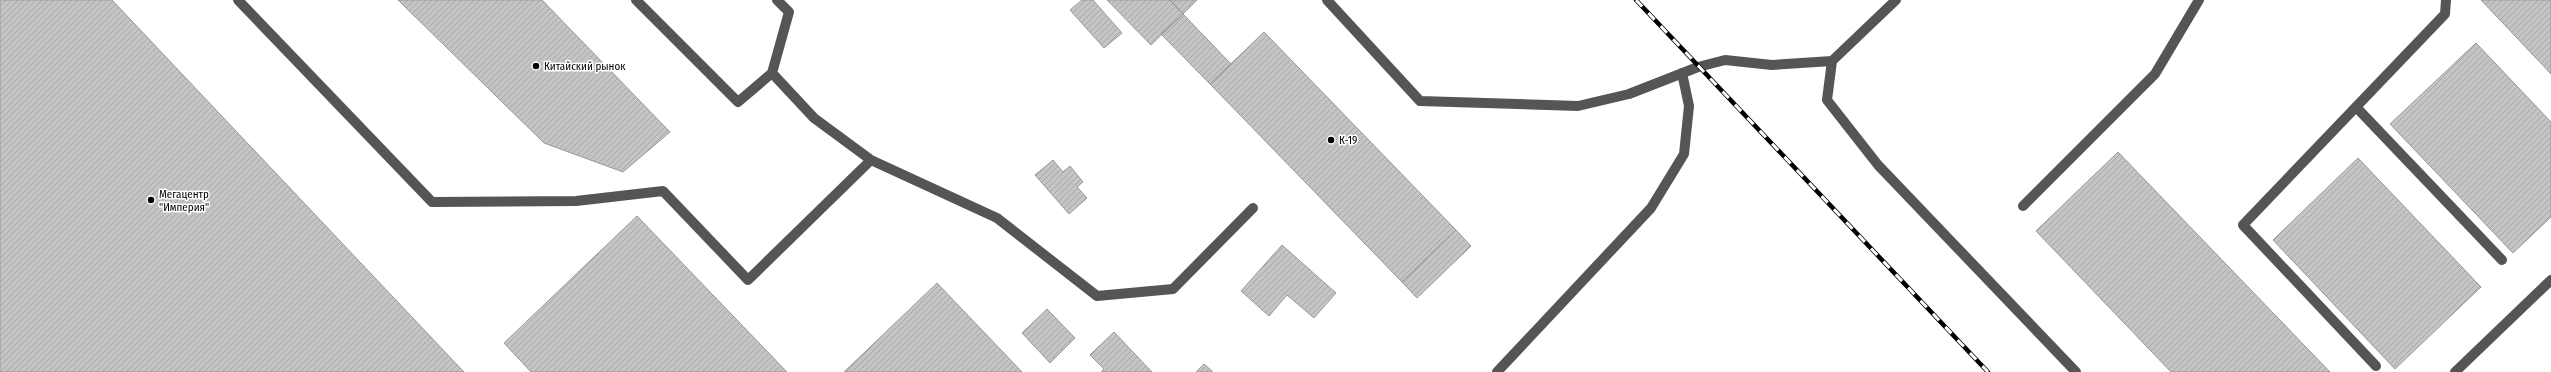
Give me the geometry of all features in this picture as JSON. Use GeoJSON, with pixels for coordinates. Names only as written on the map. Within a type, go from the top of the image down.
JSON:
{"type":"FeatureCollection","features":[{"type":"Feature","properties":{"kind":"lane"},"geometry":{"type":"LineString","coordinates":[[238,0],[432,202],[576,201],[664,191],[748,280],[871,160]]}},
{"type":"Feature","properties":{"kind":"lane"},"geometry":{"type":"LineString","coordinates":[[636,0],[738,102],[772,73],[789,12],[777,0]]}},
{"type":"Feature","properties":{"kind":"lane"},"geometry":{"type":"LineString","coordinates":[[1327,0],[1420,101],[1578,106],[1629,94],[1682,73],[1725,60],[1772,65],[1832,61]]}},
{"type":"Feature","properties":{"kind":"lane"},"geometry":{"type":"LineString","coordinates":[[1896,0],[1832,61],[1827,100],[1878,165],[2076,372]]}},
{"type":"Feature","properties":{"kind":"lane"},"geometry":{"type":"LineString","coordinates":[[2023,206],[2155,74],[2199,0]]}},
{"type":"Feature","properties":{"kind":"lane"},"geometry":{"type":"LineString","coordinates":[[2376,366],[2243,225],[2445,14],[2446,0]]}},
{"type":"Feature","properties":{"kind":"lane"},"geometry":{"type":"LineString","coordinates":[[772,73],[814,118],[871,160],[997,218],[1097,296],[1173,289],[1252,208]]}},
{"type":"Feature","properties":{"kind":"lane"},"geometry":{"type":"LineString","coordinates":[[1497,372],[1652,208],[1684,154],[1689,106],[1682,73]]}},
{"type":"Feature","properties":{"kind":"lane"},"geometry":{"type":"LineString","coordinates":[[2356,106],[2502,260]]}},
{"type":"Feature","properties":{"kind":"lane"},"geometry":{"type":"LineString","coordinates":[[2455,372],[2551,280]]}},
{"type":"Feature","properties":{"kind":"building","name":"Мегацентр \"Империя\""},"geometry":{"type":"Polygon","coordinates":[[[0,0],[112,0],[464,372],[0,372],[0,0]]]}},
{"type":"Feature","properties":{"kind":"building","name":"Китайский рынок"},"geometry":{"type":"Polygon","coordinates":[[[398,0],[542,0],[670,132],[623,172],[544,143],[398,0]]]}},
{"type":"Feature","properties":{"kind":"building"},"geometry":{"type":"Polygon","coordinates":[[[1082,0],[1093,0],[1122,33],[1104,48],[1070,10],[1082,0]]]}},
{"type":"Feature","properties":{"kind":"building"},"geometry":{"type":"Polygon","coordinates":[[[1107,0],[1170,0],[1183,14],[1151,45],[1107,0]]]}},
{"type":"Feature","properties":{"kind":"building"},"geometry":{"type":"Polygon","coordinates":[[[1170,0],[1197,0],[1183,14],[1170,0]]]}},
{"type":"Feature","properties":{"kind":"building"},"geometry":{"type":"Polygon","coordinates":[[[2481,0],[2551,0],[2551,74],[2481,0]]]}},
{"type":"Feature","properties":{"kind":"building"},"geometry":{"type":"Polygon","coordinates":[[[1183,14],[1231,64],[1210,84],[1161,34],[1183,14]]]}},
{"type":"Feature","properties":{"kind":"building"},"geometry":{"type":"Polygon","coordinates":[[[1264,32],[1456,230],[1402,282],[1210,84],[1264,32]]]}},
{"type":"Feature","properties":{"kind":"building"},"geometry":{"type":"Polygon","coordinates":[[[2476,43],[2551,122],[2551,217],[2513,253],[2390,124],[2476,43]]]}},
{"type":"Feature","properties":{"kind":"building"},"geometry":{"type":"Polygon","coordinates":[[[2118,152],[2330,372],[2171,372],[2036,231],[2118,152]]]}},
{"type":"Feature","properties":{"kind":"building"},"geometry":{"type":"Polygon","coordinates":[[[2358,158],[2481,287],[2395,369],[2273,240],[2358,158]]]}},
{"type":"Feature","properties":{"kind":"building"},"geometry":{"type":"Polygon","coordinates":[[[1053,160],[1063,172],[1070,166],[1083,182],[1077,187],[1087,198],[1069,214],[1035,175],[1053,160]]]}},
{"type":"Feature","properties":{"kind":"building"},"geometry":{"type":"Polygon","coordinates":[[[637,216],[787,372],[531,372],[504,343],[637,216]]]}},
{"type":"Feature","properties":{"kind":"building"},"geometry":{"type":"Polygon","coordinates":[[[1456,230],[1471,246],[1417,298],[1402,282],[1456,230]]]}},
{"type":"Feature","properties":{"kind":"building"},"geometry":{"type":"Polygon","coordinates":[[[1282,245],[1336,293],[1314,318],[1287,295],[1269,316],[1241,291],[1282,245]]]}},
{"type":"Feature","properties":{"kind":"building"},"geometry":{"type":"Polygon","coordinates":[[[937,283],[1022,372],[844,372],[937,283]]]}},
{"type":"Feature","properties":{"kind":"building"},"geometry":{"type":"Polygon","coordinates":[[[1047,309],[1075,338],[1050,363],[1022,333],[1047,309]]]}},
{"type":"Feature","properties":{"kind":"building"},"geometry":{"type":"Polygon","coordinates":[[[1114,332],[1152,372],[1101,372],[1104,369],[1090,355],[1114,332]]]}},
{"type":"Feature","properties":{"kind":"building"},"geometry":{"type":"Polygon","coordinates":[[[1204,364],[1213,372],[1196,372],[1204,364]]]}},
{"type":"Feature","properties":{"kind":"railway"},"geometry":{"type":"LineString","coordinates":[[1636,0],[1988,372]]}},
{"type":"Feature","properties":{"kind":"place","name":"Китайский рынок"},"geometry":{"type":"Point","coordinates":[536,66]}},
{"type":"Feature","properties":{"kind":"place","name":"К-19"},"geometry":{"type":"Point","coordinates":[1331,140]}},
{"type":"Feature","properties":{"kind":"place","name":"Мегацентр \"Империя\""},"geometry":{"type":"Point","coordinates":[151,200]}}]}
